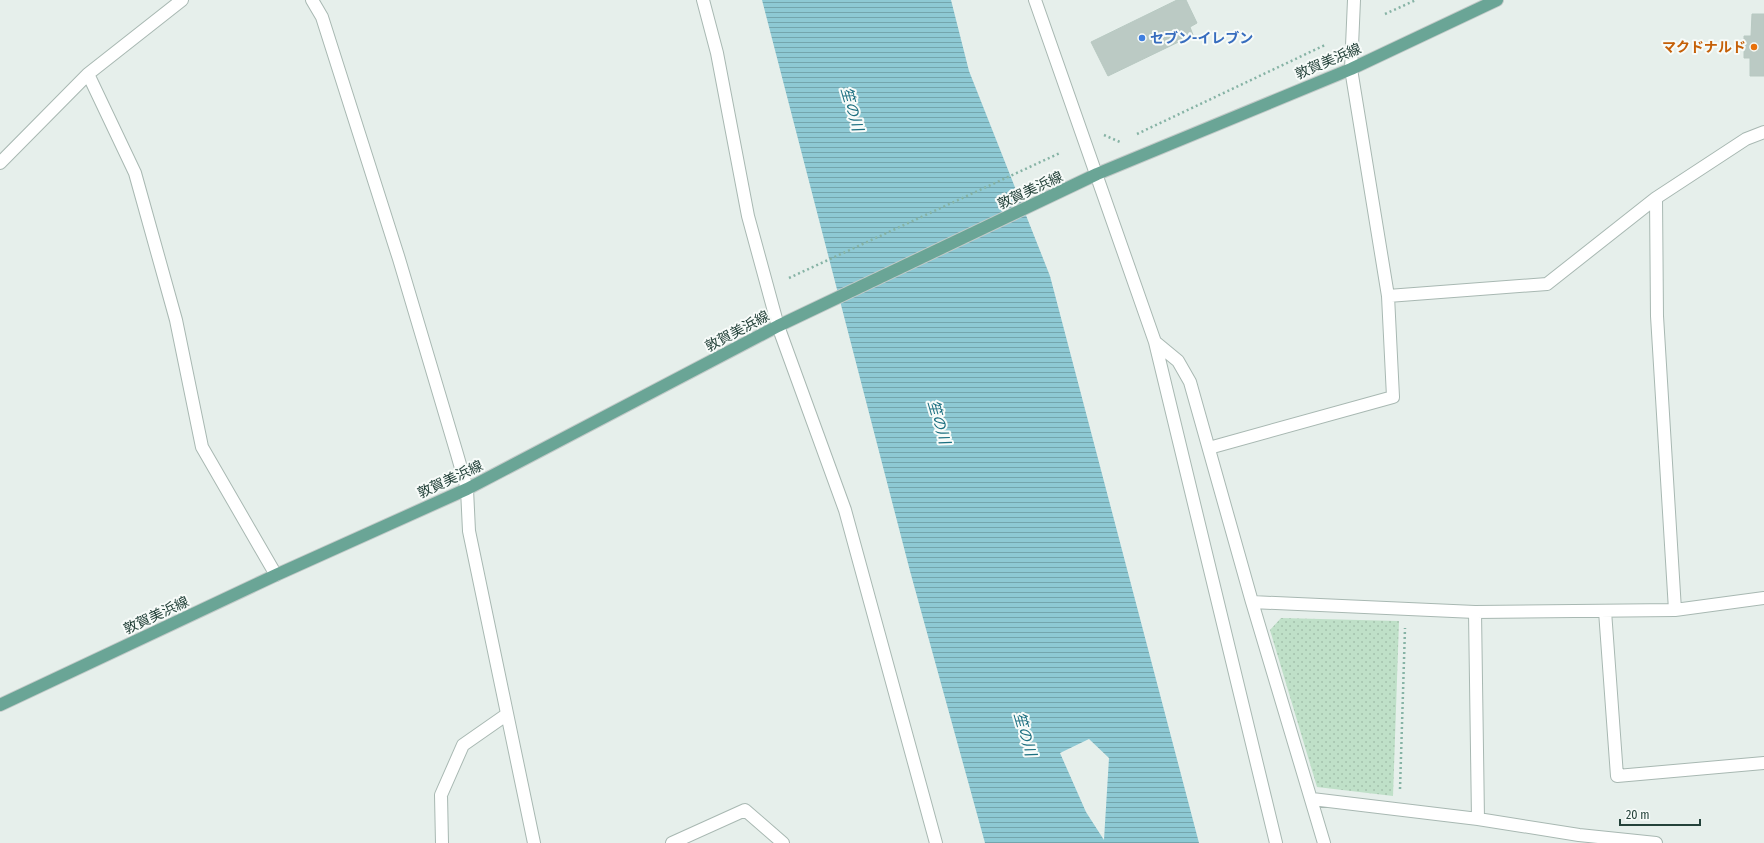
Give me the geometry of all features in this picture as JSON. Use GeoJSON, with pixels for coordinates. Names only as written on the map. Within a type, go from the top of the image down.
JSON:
{"type":"FeatureCollection","features":[{"type":"Feature","properties":{"kind":"main road","name":"敦賀美浜線"},"geometry":{"type":"LineString","coordinates":[[0,705],[276,575],[467,489],[778,326],[1097,174],[1351,69],[1497,0]]}},
{"type":"Feature","properties":{"kind":"street"},"geometry":{"type":"LineString","coordinates":[[0,163],[88,74],[182,0]]}},
{"type":"Feature","properties":{"kind":"street"},"geometry":{"type":"LineString","coordinates":[[312,0],[322,17],[399,259],[467,489],[469,531],[506,716],[534,843]]}},
{"type":"Feature","properties":{"kind":"street"},"geometry":{"type":"LineString","coordinates":[[703,0],[717,53],[748,216],[778,326],[845,510],[936,843]]}},
{"type":"Feature","properties":{"kind":"street"},"geometry":{"type":"LineString","coordinates":[[1035,0],[1155,342],[1276,843]]}},
{"type":"Feature","properties":{"kind":"street"},"geometry":{"type":"LineString","coordinates":[[1209,448],[1393,397],[1388,296],[1351,69],[1354,0]]}},
{"type":"Feature","properties":{"kind":"street"},"geometry":{"type":"LineString","coordinates":[[88,74],[135,173],[176,320],[202,447],[276,575]]}},
{"type":"Feature","properties":{"kind":"street"},"geometry":{"type":"LineString","coordinates":[[1388,296],[1547,284],[1656,198],[1746,139],[1764,132]]}},
{"type":"Feature","properties":{"kind":"street"},"geometry":{"type":"LineString","coordinates":[[1656,198],[1657,316],[1675,610]]}},
{"type":"Feature","properties":{"kind":"street"},"geometry":{"type":"LineString","coordinates":[[1155,342],[1178,361],[1190,382],[1252,602],[1324,843]]}},
{"type":"Feature","properties":{"kind":"street"},"geometry":{"type":"LineString","coordinates":[[1252,602],[1475,612],[1605,611],[1675,610],[1764,598]]}},
{"type":"Feature","properties":{"kind":"street"},"geometry":{"type":"LineString","coordinates":[[1605,611],[1617,776],[1764,763]]}},
{"type":"Feature","properties":{"kind":"street"},"geometry":{"type":"LineString","coordinates":[[1475,612],[1478,819]]}},
{"type":"Feature","properties":{"kind":"street"},"geometry":{"type":"LineString","coordinates":[[442,843],[441,795],[463,745],[506,716]]}},
{"type":"Feature","properties":{"kind":"street"},"geometry":{"type":"LineString","coordinates":[[1312,799],[1478,819],[1579,835],[1656,843]]}},
{"type":"Feature","properties":{"kind":"street"},"geometry":{"type":"LineString","coordinates":[[672,843],[745,810],[783,843]]}},
{"type":"Feature","properties":{"kind":"path"},"geometry":{"type":"LineString","coordinates":[[1385,14],[1416,0]]}},
{"type":"Feature","properties":{"kind":"path"},"geometry":{"type":"LineString","coordinates":[[1134,136],[1325,45]]}},
{"type":"Feature","properties":{"kind":"path"},"geometry":{"type":"LineString","coordinates":[[1100,133],[1119,142],[1126,139]]}},
{"type":"Feature","properties":{"kind":"path"},"geometry":{"type":"LineString","coordinates":[[789,278],[1060,153]]}},
{"type":"Feature","properties":{"kind":"path"},"geometry":{"type":"LineString","coordinates":[[1400,810],[1406,608]]}},
{"type":"Feature","properties":{"kind":"green space"},"geometry":{"type":"Polygon","coordinates":[[[1281,618],[1399,621],[1393,796],[1317,787],[1270,630],[1281,618]]]}},
{"type":"Feature","properties":{"kind":"water","name":"笙の川"},"geometry":{"type":"Polygon","coordinates":[[[762,0],[951,0],[969,71],[1050,276],[1199,843],[985,843],[910,571],[762,0]],[[1089,739],[1060,753],[1086,812],[1104,840],[1109,758],[1089,739]]]}},
{"type":"Feature","properties":{"kind":"building","name":"セブン-イレブン"},"geometry":{"type":"Polygon","coordinates":[[[1177,0],[1186,0],[1197,23],[1190,27],[1193,35],[1108,76],[1091,42],[1177,0]]]}},
{"type":"Feature","properties":{"kind":"building","name":"マクドナルド"},"geometry":{"type":"Polygon","coordinates":[[[1752,14],[1764,14],[1764,76],[1750,76],[1750,58],[1744,58],[1744,36],[1751,36],[1752,14]]]}},
{"type":"Feature","properties":{"kind":"place","name":"セブン-イレブン"},"geometry":{"type":"Point","coordinates":[1142,38]}},
{"type":"Feature","properties":{"kind":"place","name":"マクドナルド"},"geometry":{"type":"Point","coordinates":[1754,47]}}]}
